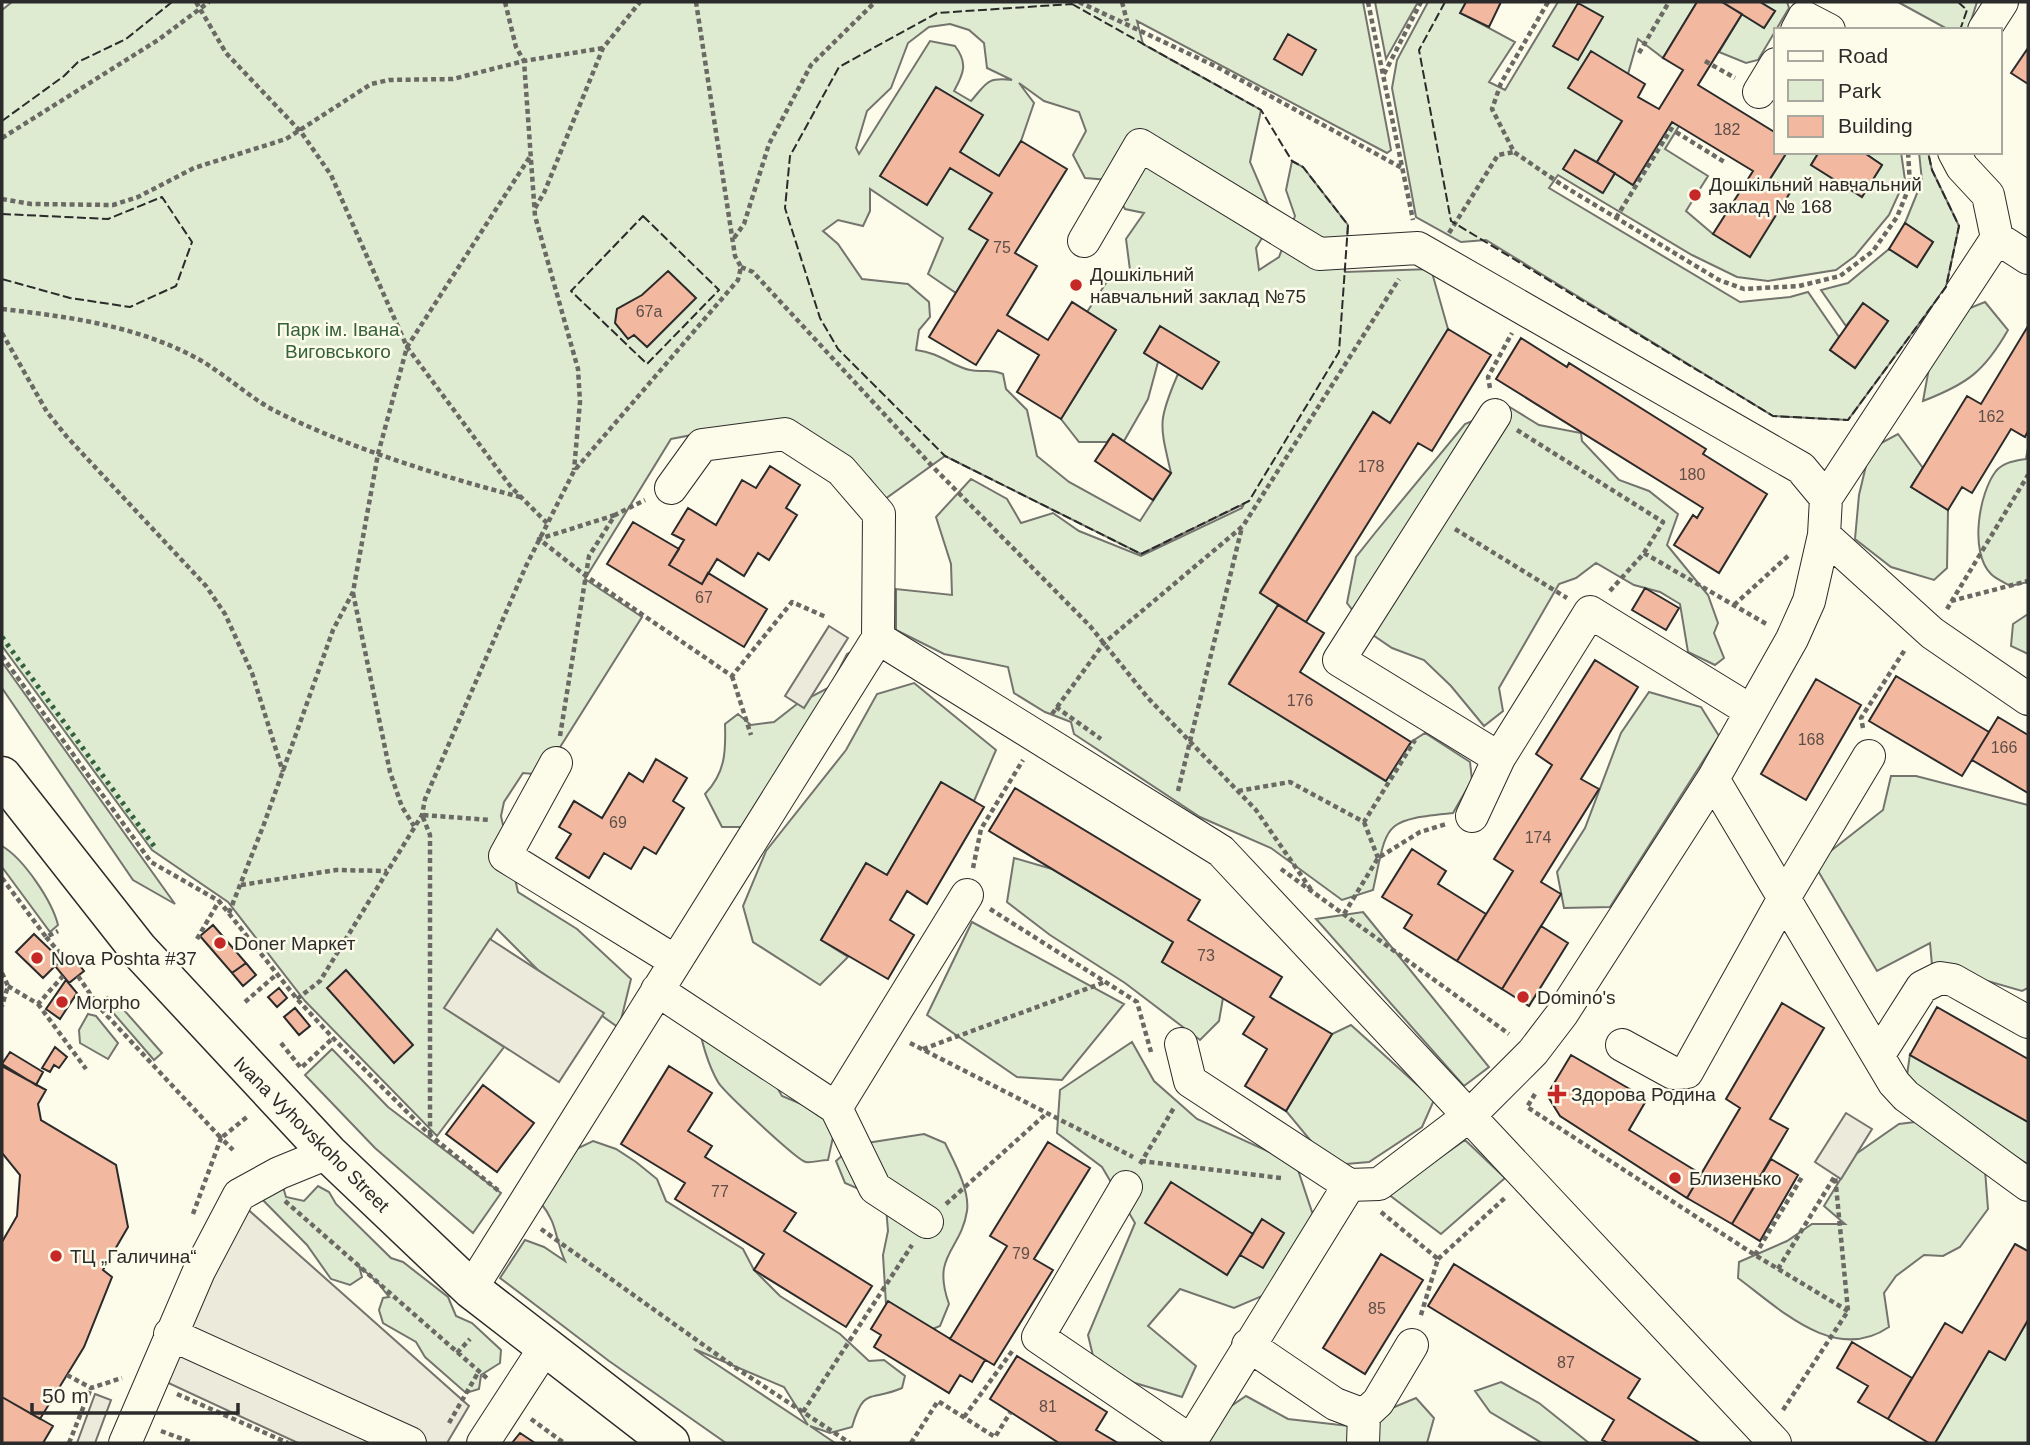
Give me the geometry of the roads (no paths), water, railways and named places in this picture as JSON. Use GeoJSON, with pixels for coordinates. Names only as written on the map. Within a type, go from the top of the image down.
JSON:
{"type":"FeatureCollection","features":[{"type":"Feature","properties":{"kind":"main road","name":"Ivana Vyhovskoho Street"},"geometry":{"type":"LineString","coordinates":[[3,782],[146,959],[328,1153],[471,1289],[544,1349],[670,1443]]}},
{"type":"Feature","properties":{"kind":"street"},"geometry":{"type":"LineString","coordinates":[[1985,28],[2002,2]]}},
{"type":"Feature","properties":{"kind":"street"},"geometry":{"type":"LineString","coordinates":[[1798,28],[1804,17],[1825,28]]}},
{"type":"Feature","properties":{"kind":"street"},"geometry":{"type":"LineString","coordinates":[[1759,92],[1774,67]]}},
{"type":"Feature","properties":{"kind":"street"},"geometry":{"type":"LineString","coordinates":[[1084,242],[1140,145],[1319,254],[1426,253],[1801,468],[1826,498]]}},
{"type":"Feature","properties":{"kind":"street"},"geometry":{"type":"LineString","coordinates":[[1181,1044],[1190,1081],[1349,1185],[1379,1184],[1470,1115],[1533,1052],[1562,1014],[1713,779],[1752,711],[1792,639],[1809,601],[1824,535],[1826,498],[1997,238],[1988,195],[1962,167],[1955,154]]}},
{"type":"Feature","properties":{"kind":"street"},"geometry":{"type":"LineString","coordinates":[[1997,238],[2028,258]]}},
{"type":"Feature","properties":{"kind":"street"},"geometry":{"type":"LineString","coordinates":[[1495,415],[1339,660],[1499,758]]}},
{"type":"Feature","properties":{"kind":"street"},"geometry":{"type":"LineString","coordinates":[[471,1289],[878,638],[879,514],[841,470],[785,434],[702,445],[671,488]]}},
{"type":"Feature","properties":{"kind":"street"},"geometry":{"type":"LineString","coordinates":[[1824,535],[1926,629],[2028,699]]}},
{"type":"Feature","properties":{"kind":"street"},"geometry":{"type":"LineString","coordinates":[[1472,816],[1499,758],[1590,612],[1752,711]]}},
{"type":"Feature","properties":{"kind":"street"},"geometry":{"type":"LineString","coordinates":[[878,638],[1221,851],[1771,1439]]}},
{"type":"Feature","properties":{"kind":"street"},"geometry":{"type":"LineString","coordinates":[[1622,1045],[1673,1073],[1687,1072],[1784,898],[1869,756]]}},
{"type":"Feature","properties":{"kind":"street"},"geometry":{"type":"LineString","coordinates":[[556,763],[505,856],[675,961]]}},
{"type":"Feature","properties":{"kind":"street"},"geometry":{"type":"LineString","coordinates":[[1713,779],[1894,1083],[1906,1096],[2028,1185]]}},
{"type":"Feature","properties":{"kind":"street"},"geometry":{"type":"LineString","coordinates":[[836,1108],[967,895]]}},
{"type":"Feature","properties":{"kind":"street"},"geometry":{"type":"LineString","coordinates":[[1878,1056],[1923,987],[1941,978],[1952,980],[2028,1022]]}},
{"type":"Feature","properties":{"kind":"street"},"geometry":{"type":"LineString","coordinates":[[657,990],[836,1108],[875,1188],[927,1222]]}},
{"type":"Feature","properties":{"kind":"street"},"geometry":{"type":"LineString","coordinates":[[125,1443],[198,1271],[239,1195],[279,1172],[328,1153]]}},
{"type":"Feature","properties":{"kind":"street"},"geometry":{"type":"LineString","coordinates":[[1134,1174],[1038,1337],[1191,1441],[1349,1185]]}},
{"type":"Feature","properties":{"kind":"street"},"geometry":{"type":"LineString","coordinates":[[170,1334],[410,1443]]}},
{"type":"Feature","properties":{"kind":"street"},"geometry":{"type":"LineString","coordinates":[[1248,1345],[1335,1404],[1363,1429],[1412,1345]]}},
{"type":"Feature","properties":{"kind":"street"},"geometry":{"type":"LineString","coordinates":[[483,1443],[544,1349]]}},
{"type":"Feature","properties":{"kind":"place","name":"Дошкільний навчальний заклад № 168"},"geometry":{"type":"Point","coordinates":[1695,195]}},
{"type":"Feature","properties":{"kind":"place","name":"Дошкільний навчальний заклад №75"},"geometry":{"type":"Point","coordinates":[1076,285]}},
{"type":"Feature","properties":{"kind":"place","name":"Doner Маркет"},"geometry":{"type":"Point","coordinates":[220,943]}},
{"type":"Feature","properties":{"kind":"place","name":"Nova Poshta #37"},"geometry":{"type":"Point","coordinates":[37,958]}},
{"type":"Feature","properties":{"kind":"place","name":"Domino's"},"geometry":{"type":"Point","coordinates":[1523,997]}},
{"type":"Feature","properties":{"kind":"place","name":"Morpho"},"geometry":{"type":"Point","coordinates":[62,1002]}},
{"type":"Feature","properties":{"kind":"place","name":"Здорова Родина"},"geometry":{"type":"Point","coordinates":[1557,1094]}},
{"type":"Feature","properties":{"kind":"place","name":"Близенько"},"geometry":{"type":"Point","coordinates":[1675,1178]}},
{"type":"Feature","properties":{"kind":"place","name":"ТЦ „Галичина“"},"geometry":{"type":"Point","coordinates":[56,1256]}},
{"type":"Feature","properties":{"kind":"park label","name":"Парк ім. Івана Виговського"},"geometry":{"type":"Point","coordinates":[338,340]}}]}
